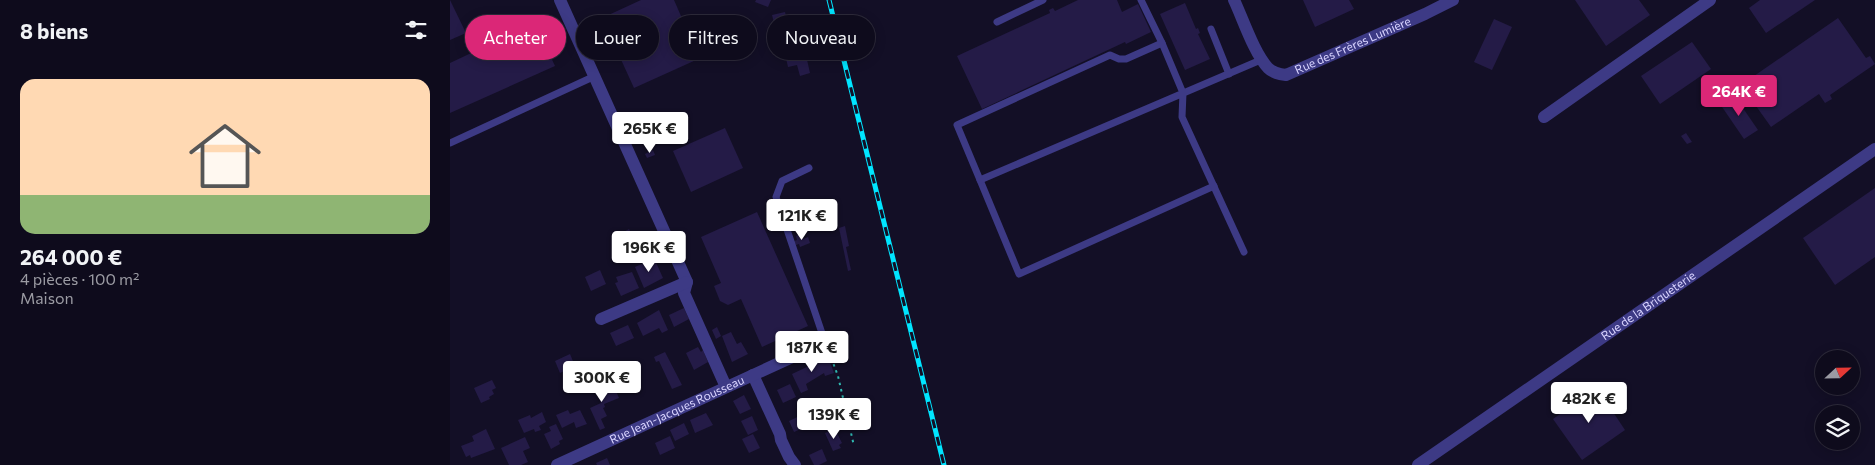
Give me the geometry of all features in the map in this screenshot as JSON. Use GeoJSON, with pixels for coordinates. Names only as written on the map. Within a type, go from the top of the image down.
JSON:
{"type":"FeatureCollection","features":[{"type":"Feature","properties":{"kind":"street"},"geometry":{"type":"LineString","coordinates":[[560,0],[687,282],[684,293],[726,387]]}},
{"type":"Feature","properties":{"kind":"street","name":"Rue des Frères Lumière"},"geometry":{"type":"LineString","coordinates":[[1234,0],[1256,48],[1268,68],[1278,74],[1286,75],[1453,0]]}},
{"type":"Feature","properties":{"kind":"street"},"geometry":{"type":"LineString","coordinates":[[1544,117],[1710,0]]}},
{"type":"Feature","properties":{"kind":"street","name":"Rue de la Briqueterie"},"geometry":{"type":"LineString","coordinates":[[1420,464],[1875,149]]}},
{"type":"Feature","properties":{"kind":"street"},"geometry":{"type":"LineString","coordinates":[[601,319],[687,282]]}},
{"type":"Feature","properties":{"kind":"street","name":"Rue Jean-Jacques Rousseau"},"geometry":{"type":"LineString","coordinates":[[558,465],[825,342]]}},
{"type":"Feature","properties":{"kind":"street"},"geometry":{"type":"LineString","coordinates":[[753,375],[794,465]]}},
{"type":"Feature","properties":{"kind":"lane"},"geometry":{"type":"LineString","coordinates":[[996,22],[1043,0]]}},
{"type":"Feature","properties":{"kind":"lane"},"geometry":{"type":"LineString","coordinates":[[1141,0],[1183,93],[1182,117],[1244,252]]}},
{"type":"Feature","properties":{"kind":"lane"},"geometry":{"type":"LineString","coordinates":[[1211,29],[1229,74]]}},
{"type":"Feature","properties":{"kind":"lane"},"geometry":{"type":"LineString","coordinates":[[1162,43],[1126,59],[1119,59],[1110,55],[957,125],[1020,274],[1214,186]]}},
{"type":"Feature","properties":{"kind":"lane"},"geometry":{"type":"LineString","coordinates":[[980,180],[1263,60]]}},
{"type":"Feature","properties":{"kind":"lane"},"geometry":{"type":"LineString","coordinates":[[450,142],[595,76]]}},
{"type":"Feature","properties":{"kind":"lane"},"geometry":{"type":"LineString","coordinates":[[809,168],[782,181],[776,197],[825,342]]}},
{"type":"Feature","properties":{"kind":"path"},"geometry":{"type":"LineString","coordinates":[[825,342],[838,376],[854,446]]}},
{"type":"Feature","properties":{"kind":"building"},"geometry":{"type":"Polygon","coordinates":[[[450,0],[465,33],[450,40],[450,0]]]}},
{"type":"Feature","properties":{"kind":"building"},"geometry":{"type":"Polygon","coordinates":[[[641,0],[674,0],[681,15],[669,15],[669,60],[696,60],[634,88],[621,60],[659,60],[659,15],[608,15],[641,0]]]}},
{"type":"Feature","properties":{"kind":"building"},"geometry":{"type":"Polygon","coordinates":[[[756,0],[771,0],[768,7],[755,2],[756,0]]]}},
{"type":"Feature","properties":{"kind":"building"},"geometry":{"type":"Polygon","coordinates":[[[1078,0],[1117,0],[1122,12],[1138,4],[1151,32],[1126,44],[1125,42],[982,109],[957,56],[1050,13],[1049,10],[1053,8],[1055,11],[1078,0]]]}},
{"type":"Feature","properties":{"kind":"building"},"geometry":{"type":"Polygon","coordinates":[[[1303,0],[1349,0],[1354,9],[1315,27],[1303,0]]]}},
{"type":"Feature","properties":{"kind":"building"},"geometry":{"type":"Polygon","coordinates":[[[1575,0],[1639,0],[1650,15],[1606,46],[1575,0]]]}},
{"type":"Feature","properties":{"kind":"building"},"geometry":{"type":"Polygon","coordinates":[[[1760,0],[1815,0],[1766,33],[1749,8],[1760,0]]]}},
{"type":"Feature","properties":{"kind":"building"},"geometry":{"type":"Polygon","coordinates":[[[1185,3],[1196,29],[1198,28],[1200,33],[1198,34],[1210,59],[1185,70],[1160,14],[1185,3]]]}},
{"type":"Feature","properties":{"kind":"building"},"geometry":{"type":"Polygon","coordinates":[[[785,12],[786,15],[772,15],[785,12]]]}},
{"type":"Feature","properties":{"kind":"building"},"geometry":{"type":"Polygon","coordinates":[[[1838,18],[1866,58],[1870,56],[1875,64],[1830,95],[1832,99],[1825,103],[1819,94],[1771,127],[1741,85],[1838,18]]]}},
{"type":"Feature","properties":{"kind":"building"},"geometry":{"type":"Polygon","coordinates":[[[1494,19],[1512,27],[1492,70],[1474,62],[1494,19]]]}},
{"type":"Feature","properties":{"kind":"building"},"geometry":{"type":"Polygon","coordinates":[[[1692,42],[1711,69],[1660,104],[1641,76],[1692,42]]]}},
{"type":"Feature","properties":{"kind":"building"},"geometry":{"type":"Polygon","coordinates":[[[465,56],[465,60],[552,60],[555,66],[450,113],[450,63],[465,56]]]}},
{"type":"Feature","properties":{"kind":"building"},"geometry":{"type":"Polygon","coordinates":[[[786,60],[807,60],[810,73],[800,76],[797,65],[788,67],[786,60]]]}},
{"type":"Feature","properties":{"kind":"building"},"geometry":{"type":"Polygon","coordinates":[[[1734,95],[1758,130],[1744,139],[1720,104],[1734,95]]]}},
{"type":"Feature","properties":{"kind":"building"},"geometry":{"type":"Polygon","coordinates":[[[725,128],[743,168],[691,192],[673,151],[725,128]]]}},
{"type":"Feature","properties":{"kind":"building"},"geometry":{"type":"Polygon","coordinates":[[[1686,133],[1692,142],[1687,144],[1681,136],[1686,133]]]}},
{"type":"Feature","properties":{"kind":"building"},"geometry":{"type":"Polygon","coordinates":[[[653,150],[655,155],[647,158],[645,154],[653,150]]]}},
{"type":"Feature","properties":{"kind":"building"},"geometry":{"type":"Polygon","coordinates":[[[1875,188],[1875,257],[1835,285],[1803,238],[1875,188]]]}},
{"type":"Feature","properties":{"kind":"building"},"geometry":{"type":"Polygon","coordinates":[[[757,212],[808,326],[762,347],[741,299],[728,305],[720,301],[714,286],[721,283],[701,237],[757,212]]]}},
{"type":"Feature","properties":{"kind":"building"},"geometry":{"type":"Polygon","coordinates":[[[845,226],[849,246],[846,247],[851,270],[848,271],[839,228],[845,226]]]}},
{"type":"Feature","properties":{"kind":"building"},"geometry":{"type":"Polygon","coordinates":[[[629,229],[637,243],[620,252],[616,244],[621,241],[618,235],[629,229]]]}},
{"type":"Feature","properties":{"kind":"building"},"geometry":{"type":"Polygon","coordinates":[[[801,233],[803,239],[808,237],[810,243],[800,247],[794,241],[797,240],[796,236],[801,233]]]}},
{"type":"Feature","properties":{"kind":"building"},"geometry":{"type":"Polygon","coordinates":[[[644,246],[645,250],[630,257],[628,253],[644,246]]]}},
{"type":"Feature","properties":{"kind":"building"},"geometry":{"type":"Polygon","coordinates":[[[654,258],[663,278],[644,288],[635,267],[654,258]]]}},
{"type":"Feature","properties":{"kind":"building"},"geometry":{"type":"Polygon","coordinates":[[[600,270],[606,284],[591,291],[585,277],[600,270]]]}},
{"type":"Feature","properties":{"kind":"building"},"geometry":{"type":"Polygon","coordinates":[[[632,272],[639,288],[621,296],[615,283],[618,282],[616,277],[632,272]]]}},
{"type":"Feature","properties":{"kind":"building"},"geometry":{"type":"Polygon","coordinates":[[[684,308],[689,319],[674,327],[669,315],[684,308]]]}},
{"type":"Feature","properties":{"kind":"building"},"geometry":{"type":"Polygon","coordinates":[[[659,310],[668,330],[662,333],[659,328],[643,336],[637,323],[659,310]]]}},
{"type":"Feature","properties":{"kind":"building"},"geometry":{"type":"Polygon","coordinates":[[[628,325],[634,338],[616,346],[610,333],[628,325]]]}},
{"type":"Feature","properties":{"kind":"building"},"geometry":{"type":"Polygon","coordinates":[[[717,327],[721,336],[716,339],[712,330],[717,327]]]}},
{"type":"Feature","properties":{"kind":"building"},"geometry":{"type":"Polygon","coordinates":[[[731,332],[737,344],[741,342],[748,354],[732,362],[722,336],[731,332]]]}},
{"type":"Feature","properties":{"kind":"building"},"geometry":{"type":"Polygon","coordinates":[[[698,347],[701,352],[703,350],[708,362],[694,370],[686,353],[698,347]]]}},
{"type":"Feature","properties":{"kind":"building"},"geometry":{"type":"Polygon","coordinates":[[[665,352],[682,385],[672,389],[659,361],[656,362],[654,357],[665,352]]]}},
{"type":"Feature","properties":{"kind":"building"},"geometry":{"type":"Polygon","coordinates":[[[570,354],[575,366],[560,373],[555,361],[570,354]]]}},
{"type":"Feature","properties":{"kind":"building"},"geometry":{"type":"Polygon","coordinates":[[[828,357],[834,373],[825,376],[824,373],[806,384],[808,390],[801,393],[792,374],[828,357]]]}},
{"type":"Feature","properties":{"kind":"building"},"geometry":{"type":"Polygon","coordinates":[[[594,379],[599,389],[608,385],[611,393],[616,391],[619,398],[604,404],[605,407],[603,408],[607,416],[601,419],[605,428],[600,430],[590,408],[601,403],[591,380],[594,379]]]}},
{"type":"Feature","properties":{"kind":"building"},"geometry":{"type":"Polygon","coordinates":[[[492,380],[496,388],[492,390],[494,394],[489,397],[490,399],[481,403],[474,388],[492,380]]]}},
{"type":"Feature","properties":{"kind":"building"},"geometry":{"type":"Polygon","coordinates":[[[790,384],[796,397],[783,403],[777,390],[790,384]]]}},
{"type":"Feature","properties":{"kind":"building"},"geometry":{"type":"Polygon","coordinates":[[[1597,388],[1625,430],[1582,460],[1553,419],[1597,388]]]}},
{"type":"Feature","properties":{"kind":"building"},"geometry":{"type":"Polygon","coordinates":[[[744,395],[751,409],[740,414],[733,401],[744,395]]]}},
{"type":"Feature","properties":{"kind":"building"},"geometry":{"type":"Polygon","coordinates":[[[862,398],[864,407],[859,408],[857,399],[862,398]]]}},
{"type":"Feature","properties":{"kind":"building"},"geometry":{"type":"Polygon","coordinates":[[[568,410],[570,414],[580,410],[587,424],[576,428],[574,422],[562,428],[556,415],[568,410]]]}},
{"type":"Feature","properties":{"kind":"building"},"geometry":{"type":"Polygon","coordinates":[[[810,411],[815,423],[794,432],[789,421],[810,411]]]}},
{"type":"Feature","properties":{"kind":"building"},"geometry":{"type":"Polygon","coordinates":[[[542,412],[546,422],[539,426],[541,430],[535,432],[534,429],[524,433],[518,420],[530,415],[531,418],[542,412]]]}},
{"type":"Feature","properties":{"kind":"building"},"geometry":{"type":"Polygon","coordinates":[[[706,413],[713,425],[695,433],[690,420],[706,413]]]}},
{"type":"Feature","properties":{"kind":"building"},"geometry":{"type":"Polygon","coordinates":[[[752,416],[758,430],[748,435],[741,421],[752,416]]]}},
{"type":"Feature","properties":{"kind":"building"},"geometry":{"type":"Polygon","coordinates":[[[684,423],[689,434],[675,441],[670,430],[684,423]]]}},
{"type":"Feature","properties":{"kind":"building"},"geometry":{"type":"Polygon","coordinates":[[[556,424],[563,439],[559,441],[560,444],[551,449],[544,434],[551,431],[549,427],[556,424]]]}},
{"type":"Feature","properties":{"kind":"building"},"geometry":{"type":"Polygon","coordinates":[[[486,429],[495,449],[471,458],[470,455],[466,457],[461,446],[474,441],[472,436],[486,429]]]}},
{"type":"Feature","properties":{"kind":"building"},"geometry":{"type":"Polygon","coordinates":[[[835,429],[842,443],[839,445],[841,448],[833,451],[825,433],[835,429]]]}},
{"type":"Feature","properties":{"kind":"building"},"geometry":{"type":"Polygon","coordinates":[[[753,434],[760,448],[749,453],[742,439],[753,434]]]}},
{"type":"Feature","properties":{"kind":"building"},"geometry":{"type":"Polygon","coordinates":[[[670,436],[675,448],[660,455],[655,443],[670,436]]]}},
{"type":"Feature","properties":{"kind":"building"},"geometry":{"type":"Polygon","coordinates":[[[525,437],[530,448],[523,451],[528,462],[521,465],[509,465],[501,448],[525,437]]]}},
{"type":"Feature","properties":{"kind":"building"},"geometry":{"type":"Polygon","coordinates":[[[822,449],[827,461],[814,465],[809,455],[822,449]]]}},
{"type":"Feature","properties":{"kind":"building"},"geometry":{"type":"Polygon","coordinates":[[[607,458],[610,465],[597,465],[596,463],[607,458]]]}},
{"type":"Feature","properties":{"kind":"railway"},"geometry":{"type":"LineString","coordinates":[[829,0],[944,465]]}}]}
